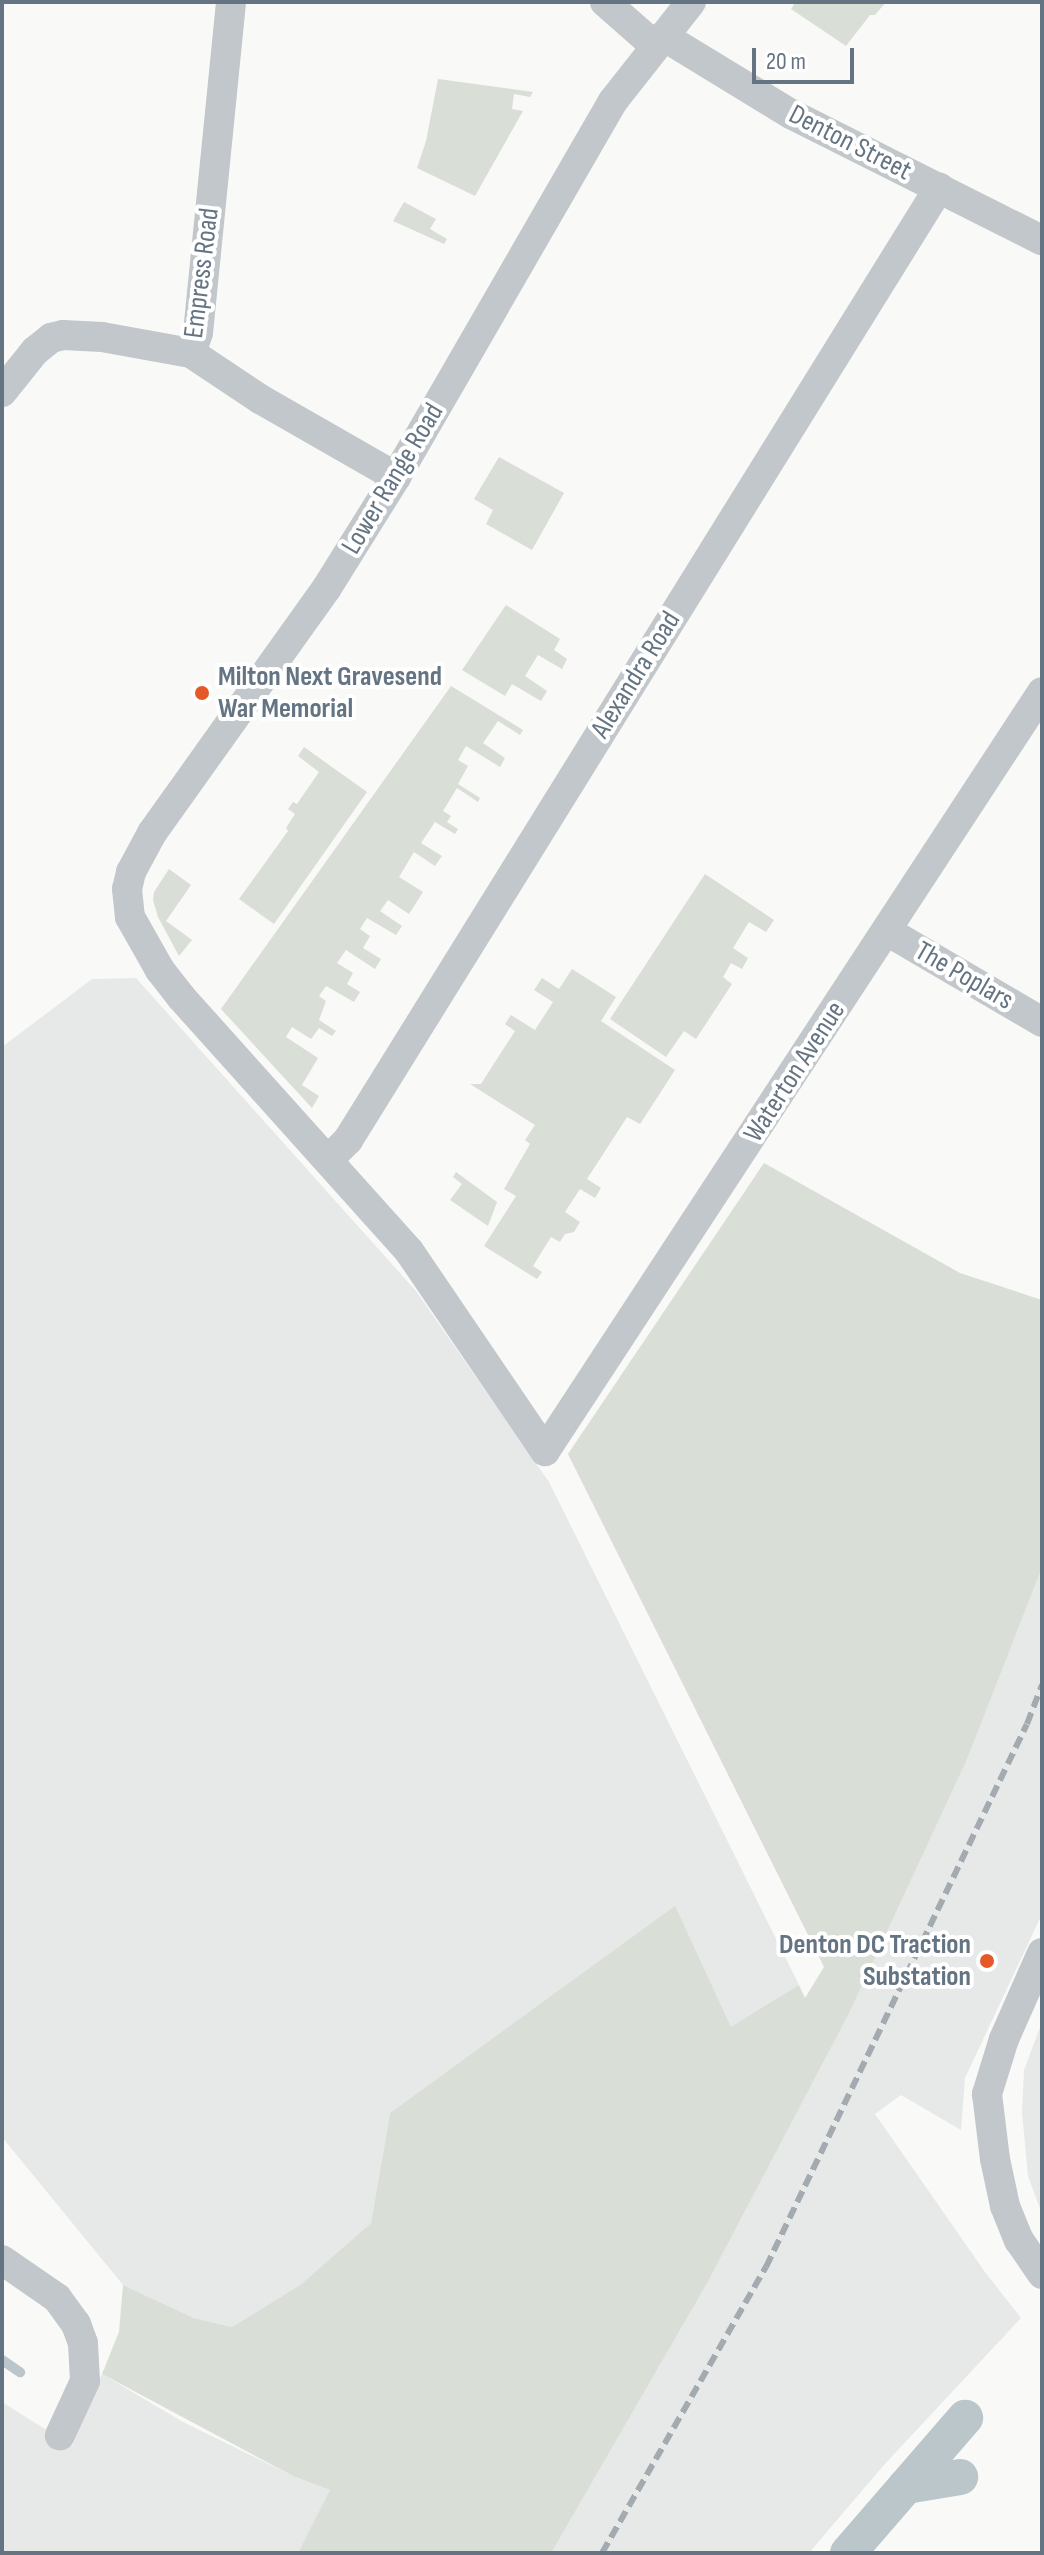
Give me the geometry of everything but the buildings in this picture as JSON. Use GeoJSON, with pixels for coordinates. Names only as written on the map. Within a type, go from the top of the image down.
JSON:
{"type":"FeatureCollection","features":[{"type":"Feature","properties":{"kind":"street","name":"Empress Road"},"geometry":{"type":"LineString","coordinates":[[231,2],[198,333],[191,353],[260,399],[396,477]]}},
{"type":"Feature","properties":{"kind":"street","name":"Denton Street"},"geometry":{"type":"LineString","coordinates":[[605,2],[659,41],[791,114],[1042,240]]}},
{"type":"Feature","properties":{"kind":"street","name":"Lower Range Road"},"geometry":{"type":"LineString","coordinates":[[329,1159],[175,990],[130,917],[127,889],[131,872],[152,833],[326,589],[396,477],[592,136],[659,41],[691,2]]}},
{"type":"Feature","properties":{"kind":"street","name":"Alexandra Road"},"geometry":{"type":"LineString","coordinates":[[329,1159],[348,1140],[939,188]]}},
{"type":"Feature","properties":{"kind":"street"},"geometry":{"type":"LineString","coordinates":[[2,392],[35,351],[51,338],[63,335],[102,337],[191,353]]}},
{"type":"Feature","properties":{"kind":"street","name":"Waterton Avenue"},"geometry":{"type":"LineString","coordinates":[[329,1159],[409,1251],[545,1451],[1042,692]]}},
{"type":"Feature","properties":{"kind":"street","name":"The Poplars"},"geometry":{"type":"LineString","coordinates":[[887,931],[1042,1022]]}},
{"type":"Feature","properties":{"kind":"street"},"geometry":{"type":"LineString","coordinates":[[1042,1953],[1004,2039],[987,2094],[995,2159],[1011,2221],[1019,2240],[1042,2274]]}},
{"type":"Feature","properties":{"kind":"street"},"geometry":{"type":"LineString","coordinates":[[2,2260],[57,2298],[76,2324],[83,2343],[85,2381],[60,2435]]}},
{"type":"Feature","properties":{"kind":"shaded area"},"geometry":{"type":"Polygon","coordinates":[[[791,2],[886,2],[875,15],[870,15],[846,46],[791,9],[794,5],[791,2]]]}},
{"type":"Feature","properties":{"kind":"shaded area"},"geometry":{"type":"Polygon","coordinates":[[[438,79],[533,92],[530,97],[514,94],[512,109],[523,111],[475,196],[417,168],[426,141],[438,79]]]}},
{"type":"Feature","properties":{"kind":"shaded area"},"geometry":{"type":"Polygon","coordinates":[[[404,202],[436,219],[430,229],[447,239],[444,244],[393,221],[404,202]]]}},
{"type":"Feature","properties":{"kind":"shaded area"},"geometry":{"type":"Polygon","coordinates":[[[499,457],[564,493],[532,550],[486,524],[493,510],[474,499],[499,457]]]}},
{"type":"Feature","properties":{"kind":"shaded area"},"geometry":{"type":"Polygon","coordinates":[[[506,605],[560,639],[554,650],[567,659],[562,669],[538,655],[525,676],[547,691],[541,701],[512,684],[505,696],[462,670],[506,605]]]}},
{"type":"Feature","properties":{"kind":"shaded area"},"geometry":{"type":"Polygon","coordinates":[[[451,686],[523,730],[520,735],[498,721],[483,743],[505,758],[500,767],[466,746],[458,760],[468,766],[458,784],[480,798],[478,802],[457,788],[443,811],[451,816],[447,822],[458,829],[455,834],[435,822],[421,843],[442,856],[435,866],[414,852],[399,877],[423,892],[409,914],[388,900],[380,911],[402,926],[396,935],[367,918],[360,929],[370,936],[363,948],[381,959],[375,969],[346,950],[337,963],[353,973],[347,984],[360,992],[354,1002],[326,986],[319,996],[326,1001],[319,1020],[336,1031],[332,1036],[319,1028],[311,1039],[292,1027],[286,1037],[318,1058],[302,1085],[319,1096],[312,1108],[221,1009],[451,686]]]}},
{"type":"Feature","properties":{"kind":"shaded area"},"geometry":{"type":"Polygon","coordinates":[[[304,747],[367,792],[274,924],[239,899],[288,831],[286,828],[295,814],[288,809],[293,802],[297,804],[319,772],[298,756],[304,747]]]}},
{"type":"Feature","properties":{"kind":"shaded area"},"geometry":{"type":"Polygon","coordinates":[[[169,869],[191,885],[166,921],[192,940],[179,956],[158,917],[153,900],[154,892],[169,869]]]}},
{"type":"Feature","properties":{"kind":"shaded area"},"geometry":{"type":"Polygon","coordinates":[[[705,874],[774,920],[766,932],[749,922],[733,948],[748,958],[742,969],[731,963],[723,977],[732,984],[696,1039],[684,1031],[666,1057],[610,1019],[705,874]]]}},
{"type":"Feature","properties":{"kind":"shaded area"},"geometry":{"type":"Polygon","coordinates":[[[572,969],[616,997],[601,1021],[675,1070],[640,1124],[627,1117],[587,1179],[601,1188],[595,1198],[580,1189],[565,1212],[580,1222],[574,1232],[565,1234],[560,1242],[551,1237],[533,1266],[542,1272],[537,1279],[484,1246],[516,1196],[504,1189],[530,1144],[525,1140],[535,1125],[470,1084],[481,1084],[515,1031],[505,1024],[511,1015],[535,1030],[553,1002],[534,990],[542,978],[559,989],[572,969]]]}},
{"type":"Feature","properties":{"kind":"shaded area"},"geometry":{"type":"Polygon","coordinates":[[[136,978],[416,1291],[549,1482],[799,1985],[731,2028],[675,1907],[390,2113],[371,2223],[300,2285],[232,2327],[194,2318],[123,2285],[2,2137],[2,1047],[92,979],[136,978]]]}},
{"type":"Feature","properties":{"kind":"shaded area"},"geometry":{"type":"Polygon","coordinates":[[[764,1163],[960,1273],[1042,1300],[1042,1567],[967,1759],[849,2013],[707,2283],[551,2553],[298,2553],[330,2490],[293,2476],[102,2374],[119,2332],[123,2285],[194,2318],[232,2327],[300,2285],[371,2223],[390,2113],[675,1906],[731,2027],[799,1985],[805,1998],[824,1967],[568,1454],[764,1163]]]}},
{"type":"Feature","properties":{"kind":"shaded area"},"geometry":{"type":"Polygon","coordinates":[[[456,1172],[497,1202],[488,1226],[450,1200],[462,1184],[453,1177],[456,1172]]]}},
{"type":"Feature","properties":{"kind":"shaded area"},"geometry":{"type":"Polygon","coordinates":[[[1042,1508],[1042,1914],[965,2078],[961,2130],[901,2095],[875,2114],[985,2272],[1021,2318],[883,2466],[809,2553],[541,2553],[772,2128],[1042,1508]]]}},
{"type":"Feature","properties":{"kind":"shaded area"},"geometry":{"type":"Polygon","coordinates":[[[1042,2022],[1042,2214],[1028,2176],[1022,2112],[1024,2070],[1042,2022]]]}},
{"type":"Feature","properties":{"kind":"shaded area"},"geometry":{"type":"Polygon","coordinates":[[[102,2374],[183,2422],[293,2476],[331,2490],[298,2553],[2,2553],[2,2402],[72,2446],[102,2374]]]}},
{"type":"Feature","properties":{"kind":"waterway"},"geometry":{"type":"LineString","coordinates":[[2,2360],[20,2372]]}},
{"type":"Feature","properties":{"kind":"waterway"},"geometry":{"type":"LineString","coordinates":[[848,2553],[965,2418]]}},
{"type":"Feature","properties":{"kind":"waterway"},"geometry":{"type":"LineString","coordinates":[[906,2486],[960,2477]]}},
{"type":"Feature","properties":{"kind":"railway"},"geometry":{"type":"LineString","coordinates":[[602,2553],[766,2267],[1027,1724],[1042,1685]]}},
{"type":"Feature","properties":{"kind":"place","name":"Milton Next Gravesend War Memorial"},"geometry":{"type":"Point","coordinates":[202,693]}},
{"type":"Feature","properties":{"kind":"place","name":"Denton DC Traction Substation"},"geometry":{"type":"Point","coordinates":[987,1961]}}]}
